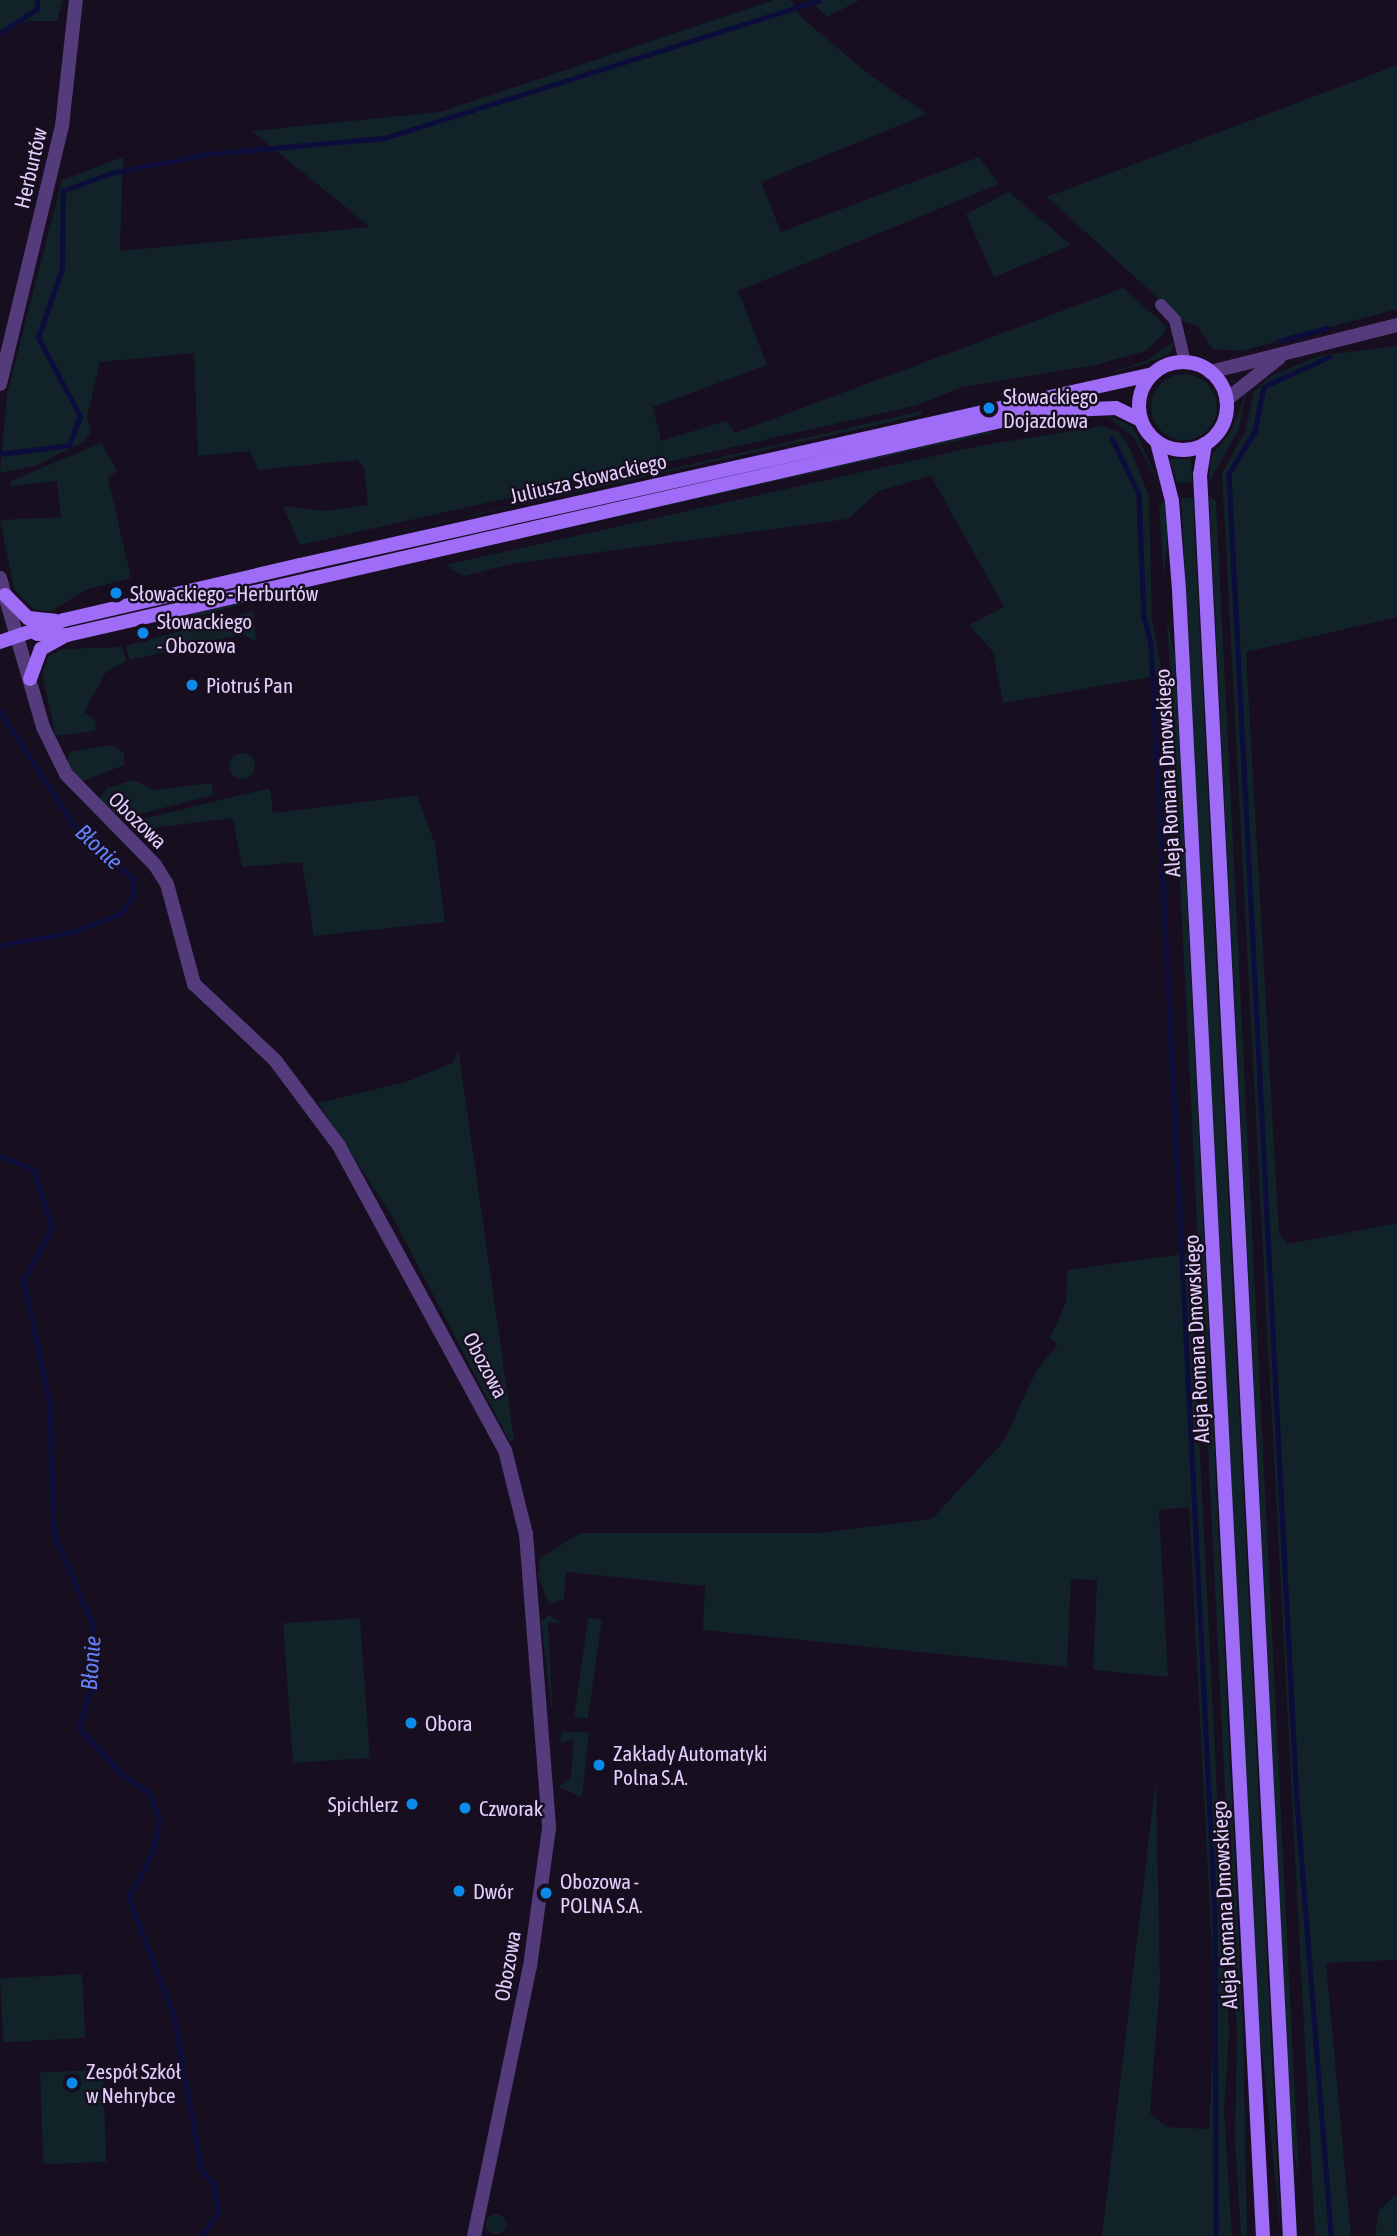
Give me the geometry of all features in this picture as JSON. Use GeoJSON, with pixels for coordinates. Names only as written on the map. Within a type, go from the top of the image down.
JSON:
{"type":"FeatureCollection","features":[{"type":"Feature","properties":{"kind":"main road"},"geometry":{"type":"LineString","coordinates":[[1185,362],[1210,372],[1226,401],[1222,426],[1205,444],[1181,450],[1157,442],[1141,420],[1140,395],[1153,374],[1185,362]]}},
{"type":"Feature","properties":{"kind":"main road","name":"Juliusza Słowackiego"},"geometry":{"type":"LineString","coordinates":[[36,634],[64,620],[1153,374]]}},
{"type":"Feature","properties":{"kind":"main road","name":"Juliusza Słowackiego"},"geometry":{"type":"LineString","coordinates":[[0,642],[36,634],[67,635],[1045,411],[1116,408],[1141,420]]}},
{"type":"Feature","properties":{"kind":"main road","name":"Aleja Romana Dmowskiego"},"geometry":{"type":"LineString","coordinates":[[1157,442],[1172,501],[1178,565],[1262,2236]]}},
{"type":"Feature","properties":{"kind":"main road"},"geometry":{"type":"LineString","coordinates":[[1205,444],[1200,474],[1290,2236]]}},
{"type":"Feature","properties":{"kind":"main road"},"geometry":{"type":"LineString","coordinates":[[5,595],[28,618],[64,620]]}},
{"type":"Feature","properties":{"kind":"main road"},"geometry":{"type":"LineString","coordinates":[[30,679],[41,649],[67,635]]}},
{"type":"Feature","properties":{"kind":"street","name":"Herburtów"},"geometry":{"type":"LineString","coordinates":[[0,384],[62,126],[76,0]]}},
{"type":"Feature","properties":{"kind":"street"},"geometry":{"type":"LineString","coordinates":[[1161,305],[1175,320],[1185,362]]}},
{"type":"Feature","properties":{"kind":"street"},"geometry":{"type":"LineString","coordinates":[[1210,372],[1397,325]]}},
{"type":"Feature","properties":{"kind":"street"},"geometry":{"type":"LineString","coordinates":[[1226,401],[1289,351]]}},
{"type":"Feature","properties":{"kind":"street"},"geometry":{"type":"LineString","coordinates":[[0,578],[17,638]]}},
{"type":"Feature","properties":{"kind":"street","name":"Obozowa"},"geometry":{"type":"LineString","coordinates":[[17,638],[65,774],[167,884],[194,984],[275,1060],[339,1146],[505,1450],[526,1534],[549,1828],[530,1966],[474,2236]]}},
{"type":"Feature","properties":{"kind":"shaded area"},"geometry":{"type":"Polygon","coordinates":[[[0,0],[63,0],[57,21],[27,21],[0,30],[0,0]]]}},
{"type":"Feature","properties":{"kind":"shaded area"},"geometry":{"type":"Polygon","coordinates":[[[774,0],[791,0],[801,17],[871,76],[927,114],[761,182],[781,232],[979,157],[999,184],[738,291],[767,365],[653,407],[661,441],[726,421],[735,433],[1123,288],[1167,327],[1162,335],[1146,351],[1095,365],[962,387],[918,405],[300,545],[283,506],[324,511],[368,505],[364,467],[357,460],[258,470],[250,451],[198,456],[194,353],[100,362],[87,417],[91,432],[83,442],[35,466],[0,473],[7,394],[62,180],[123,157],[120,251],[370,227],[252,131],[440,112],[774,0]]]}},
{"type":"Feature","properties":{"kind":"shaded area"},"geometry":{"type":"Polygon","coordinates":[[[810,0],[860,0],[827,17],[810,0]]]}},
{"type":"Feature","properties":{"kind":"shaded area"},"geometry":{"type":"Polygon","coordinates":[[[1397,65],[1397,309],[1241,351],[1213,349],[1197,326],[1184,322],[1047,197],[1397,65]]]}},
{"type":"Feature","properties":{"kind":"shaded area"},"geometry":{"type":"Polygon","coordinates":[[[1009,192],[1071,245],[994,277],[966,214],[1009,192]]]}},
{"type":"Feature","properties":{"kind":"shaded area"},"geometry":{"type":"Polygon","coordinates":[[[1175,341],[1169,354],[1145,364],[1101,375],[1146,361],[1175,341]]]}},
{"type":"Feature","properties":{"kind":"shaded area"},"geometry":{"type":"Polygon","coordinates":[[[1397,346],[1397,617],[1246,652],[1279,1234],[1288,1244],[1397,1223],[1397,1960],[1326,1963],[1351,2236],[1315,2236],[1222,473],[1245,432],[1254,392],[1269,377],[1319,356],[1397,346]]]}},
{"type":"Feature","properties":{"kind":"shaded area"},"geometry":{"type":"Polygon","coordinates":[[[1184,374],[1207,384],[1217,407],[1207,430],[1184,440],[1161,430],[1151,407],[1161,384],[1184,374]]]}},
{"type":"Feature","properties":{"kind":"shaded area"},"geometry":{"type":"Polygon","coordinates":[[[1247,390],[1239,429],[1209,482],[1211,457],[1231,431],[1247,390]]]}},
{"type":"Feature","properties":{"kind":"shaded area"},"geometry":{"type":"Polygon","coordinates":[[[923,411],[921,415],[305,553],[923,411]]]}},
{"type":"Feature","properties":{"kind":"shaded area"},"geometry":{"type":"Polygon","coordinates":[[[1106,415],[1133,427],[1161,487],[1134,438],[1106,415]]]}},
{"type":"Feature","properties":{"kind":"shaded area"},"geometry":{"type":"Polygon","coordinates":[[[1101,426],[1119,432],[1129,447],[1149,496],[1152,618],[1162,675],[1003,703],[993,652],[969,625],[1004,607],[931,476],[879,491],[848,519],[511,564],[464,576],[445,565],[979,446],[1101,426]]]}},
{"type":"Feature","properties":{"kind":"shaded area"},"geometry":{"type":"Polygon","coordinates":[[[990,431],[992,433],[481,547],[990,431]]]}},
{"type":"Feature","properties":{"kind":"shaded area"},"geometry":{"type":"Polygon","coordinates":[[[101,443],[117,471],[108,478],[131,578],[88,589],[51,611],[35,610],[14,589],[0,520],[61,517],[57,481],[11,486],[11,481],[101,443]]]}},
{"type":"Feature","properties":{"kind":"shaded area"},"geometry":{"type":"Polygon","coordinates":[[[1169,459],[1191,459],[1192,482],[1177,483],[1169,459]]]}},
{"type":"Feature","properties":{"kind":"shaded area"},"geometry":{"type":"Polygon","coordinates":[[[1209,496],[1216,501],[1299,2178],[1292,2141],[1209,496]]]}},
{"type":"Feature","properties":{"kind":"shaded area"},"geometry":{"type":"Polygon","coordinates":[[[1181,498],[1193,498],[1281,2236],[1258,2013],[1181,498]]]}},
{"type":"Feature","properties":{"kind":"shaded area"},"geometry":{"type":"Polygon","coordinates":[[[1165,500],[1168,532],[1164,577],[1159,506],[1165,500]]]}},
{"type":"Feature","properties":{"kind":"shaded area"},"geometry":{"type":"Polygon","coordinates":[[[315,585],[194,617],[167,629],[192,614],[315,585]]]}},
{"type":"Feature","properties":{"kind":"shaded area"},"geometry":{"type":"Polygon","coordinates":[[[253,611],[256,642],[242,634],[130,660],[126,646],[253,611]]]}},
{"type":"Feature","properties":{"kind":"shaded area"},"geometry":{"type":"Polygon","coordinates":[[[1167,619],[1175,656],[1243,2023],[1247,2236],[1241,2236],[1235,2141],[1237,2032],[1167,619]]]}},
{"type":"Feature","properties":{"kind":"shaded area"},"geometry":{"type":"Polygon","coordinates":[[[122,647],[126,661],[106,672],[84,712],[96,721],[95,731],[56,736],[42,674],[48,657],[62,649],[122,647]]]}},
{"type":"Feature","properties":{"kind":"shaded area"},"geometry":{"type":"Polygon","coordinates":[[[113,745],[124,753],[124,765],[81,782],[67,762],[70,752],[113,745]]]}},
{"type":"Feature","properties":{"kind":"shaded area"},"geometry":{"type":"Polygon","coordinates":[[[242,753],[251,757],[255,766],[251,775],[242,779],[233,775],[229,766],[233,757],[242,753]]]}},
{"type":"Feature","properties":{"kind":"shaded area"},"geometry":{"type":"Polygon","coordinates":[[[134,780],[153,790],[212,783],[213,795],[132,816],[113,813],[99,800],[107,788],[134,780]]]}},
{"type":"Feature","properties":{"kind":"shaded area"},"geometry":{"type":"Polygon","coordinates":[[[270,788],[273,813],[417,795],[435,844],[445,922],[314,936],[302,862],[242,867],[233,818],[136,830],[130,822],[270,788]]]}},
{"type":"Feature","properties":{"kind":"shaded area"},"geometry":{"type":"Polygon","coordinates":[[[458,1048],[514,1439],[510,1442],[392,1216],[318,1103],[406,1082],[454,1062],[458,1048]]]}},
{"type":"Feature","properties":{"kind":"shaded area"},"geometry":{"type":"Polygon","coordinates":[[[1190,1253],[1229,2032],[1224,2109],[1232,2236],[1102,2236],[1156,1779],[1160,1982],[1150,2113],[1166,2127],[1209,2129],[1215,2011],[1189,1507],[1159,1510],[1168,1677],[1093,1670],[1097,1580],[1071,1579],[1067,1667],[703,1630],[705,1586],[566,1572],[564,1599],[549,1604],[538,1577],[540,1558],[581,1533],[818,1533],[932,1519],[1004,1441],[1036,1371],[1058,1344],[1050,1338],[1066,1302],[1067,1270],[1190,1253]]]}},
{"type":"Feature","properties":{"kind":"shaded area"},"geometry":{"type":"Polygon","coordinates":[[[549,1615],[562,1624],[548,1622],[553,1720],[541,1622],[549,1615]]]}},
{"type":"Feature","properties":{"kind":"shaded area"},"geometry":{"type":"Polygon","coordinates":[[[360,1618],[370,1758],[293,1763],[283,1623],[360,1618]]]}},
{"type":"Feature","properties":{"kind":"shaded area"},"geometry":{"type":"Polygon","coordinates":[[[588,1618],[602,1620],[588,1719],[574,1717],[588,1618]]]}},
{"type":"Feature","properties":{"kind":"shaded area"},"geometry":{"type":"Polygon","coordinates":[[[562,1731],[589,1733],[582,1797],[559,1787],[571,1777],[574,1739],[560,1742],[562,1731]]]}},
{"type":"Feature","properties":{"kind":"shaded area"},"geometry":{"type":"Polygon","coordinates":[[[82,1974],[85,2038],[3,2042],[0,1978],[82,1974]]]}},
{"type":"Feature","properties":{"kind":"shaded area"},"geometry":{"type":"Polygon","coordinates":[[[103,2070],[106,2162],[43,2164],[40,2072],[103,2070]]]}},
{"type":"Feature","properties":{"kind":"shaded area"},"geometry":{"type":"Polygon","coordinates":[[[1397,2194],[1397,2236],[1375,2236],[1379,2210],[1397,2194]]]}},
{"type":"Feature","properties":{"kind":"shaded area"},"geometry":{"type":"Polygon","coordinates":[[[492,2214],[500,2214],[506,2224],[500,2234],[492,2234],[486,2228],[486,2220],[492,2214]]]}},
{"type":"Feature","properties":{"kind":"waterway","name":"Błonie"},"geometry":{"type":"LineString","coordinates":[[0,33],[37,9],[37,0]]}},
{"type":"Feature","properties":{"kind":"waterway"},"geometry":{"type":"LineString","coordinates":[[0,454],[69,445],[80,416],[38,338],[62,268],[63,191],[111,173],[208,154],[385,138],[819,0]]}},
{"type":"Feature","properties":{"kind":"waterway"},"geometry":{"type":"LineString","coordinates":[[1279,341],[1327,328]]}},
{"type":"Feature","properties":{"kind":"waterway"},"geometry":{"type":"LineString","coordinates":[[1330,357],[1264,387],[1255,432],[1229,474],[1297,1801],[1331,2236]]}},
{"type":"Feature","properties":{"kind":"waterway"},"geometry":{"type":"LineString","coordinates":[[1112,438],[1139,494],[1144,617],[1151,643],[1215,1909],[1216,2236]]}},
{"type":"Feature","properties":{"kind":"waterway","name":"Błonie"},"geometry":{"type":"LineString","coordinates":[[0,711],[81,836],[133,878],[134,896],[121,914],[74,932],[0,946]]}},
{"type":"Feature","properties":{"kind":"waterway","name":"Błonie"},"geometry":{"type":"LineString","coordinates":[[0,1156],[34,1169],[52,1228],[24,1280],[50,1404],[54,1534],[94,1627],[88,1659],[92,1686],[79,1728],[123,1775],[148,1791],[160,1819],[153,1853],[129,1898],[174,2016],[202,2171],[214,2184],[219,2211],[203,2236]]}},
{"type":"Feature","properties":{"kind":"place","name":"Słowackiego Dojazdowa"},"geometry":{"type":"Point","coordinates":[989,408]}},
{"type":"Feature","properties":{"kind":"place","name":"Słowackiego - Herburtów"},"geometry":{"type":"Point","coordinates":[116,593]}},
{"type":"Feature","properties":{"kind":"place","name":"Słowackiego - Obozowa"},"geometry":{"type":"Point","coordinates":[143,633]}},
{"type":"Feature","properties":{"kind":"place","name":"Piotruś Pan"},"geometry":{"type":"Point","coordinates":[192,685]}},
{"type":"Feature","properties":{"kind":"place","name":"Obora"},"geometry":{"type":"Point","coordinates":[411,1723]}},
{"type":"Feature","properties":{"kind":"place","name":"Zakłady Automatyki Polna S.A."},"geometry":{"type":"Point","coordinates":[599,1765]}},
{"type":"Feature","properties":{"kind":"place","name":"Spichlerz"},"geometry":{"type":"Point","coordinates":[412,1804]}},
{"type":"Feature","properties":{"kind":"place","name":"Czworak"},"geometry":{"type":"Point","coordinates":[465,1808]}},
{"type":"Feature","properties":{"kind":"place","name":"Dwór"},"geometry":{"type":"Point","coordinates":[459,1891]}},
{"type":"Feature","properties":{"kind":"place","name":"Obozowa - POLNA S.A."},"geometry":{"type":"Point","coordinates":[546,1893]}},
{"type":"Feature","properties":{"kind":"place","name":"Zespół Szkół w Nehrybce"},"geometry":{"type":"Point","coordinates":[72,2083]}}]}
